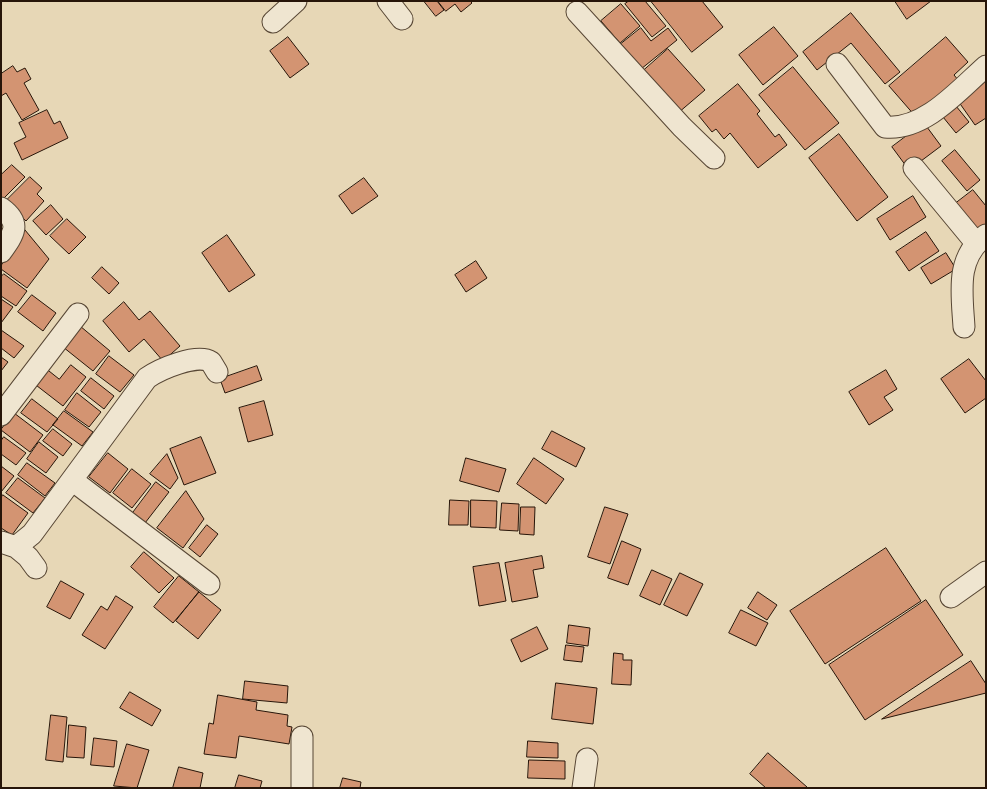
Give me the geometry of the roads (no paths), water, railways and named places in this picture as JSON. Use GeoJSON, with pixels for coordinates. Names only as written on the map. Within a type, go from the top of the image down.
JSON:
{"type":"FeatureCollection","features":[{"type":"Feature","properties":{"kind":"street"},"geometry":{"type":"LineString","coordinates":[[273,22],[296,1]]}},
{"type":"Feature","properties":{"kind":"street"},"geometry":{"type":"LineString","coordinates":[[388,1],[402,19]]}},
{"type":"Feature","properties":{"kind":"street"},"geometry":{"type":"LineString","coordinates":[[577,5],[682,127],[714,158]]}},
{"type":"Feature","properties":{"kind":"street"},"geometry":{"type":"LineString","coordinates":[[837,64],[884,127],[898,129],[931,113],[986,66]]}},
{"type":"Feature","properties":{"kind":"street"},"geometry":{"type":"LineString","coordinates":[[914,168],[981,239],[967,256],[962,273],[964,327]]}},
{"type":"Feature","properties":{"kind":"street"},"geometry":{"type":"LineString","coordinates":[[1,208],[10,214],[14,221],[14,232],[1,252]]}},
{"type":"Feature","properties":{"kind":"street"},"geometry":{"type":"LineString","coordinates":[[1,415],[78,314]]}},
{"type":"Feature","properties":{"kind":"street"},"geometry":{"type":"LineString","coordinates":[[8,544],[32,534],[147,378],[160,370],[197,358],[211,362],[217,372]]}},
{"type":"Feature","properties":{"kind":"street"},"geometry":{"type":"LineString","coordinates":[[72,480],[209,584]]}},
{"type":"Feature","properties":{"kind":"street"},"geometry":{"type":"LineString","coordinates":[[8,544],[28,557],[36,568]]}},
{"type":"Feature","properties":{"kind":"street"},"geometry":{"type":"LineString","coordinates":[[951,597],[986,572]]}},
{"type":"Feature","properties":{"kind":"street"},"geometry":{"type":"LineString","coordinates":[[302,737],[302,788]]}},
{"type":"Feature","properties":{"kind":"street"},"geometry":{"type":"LineString","coordinates":[[583,788],[587,759]]}}]}
